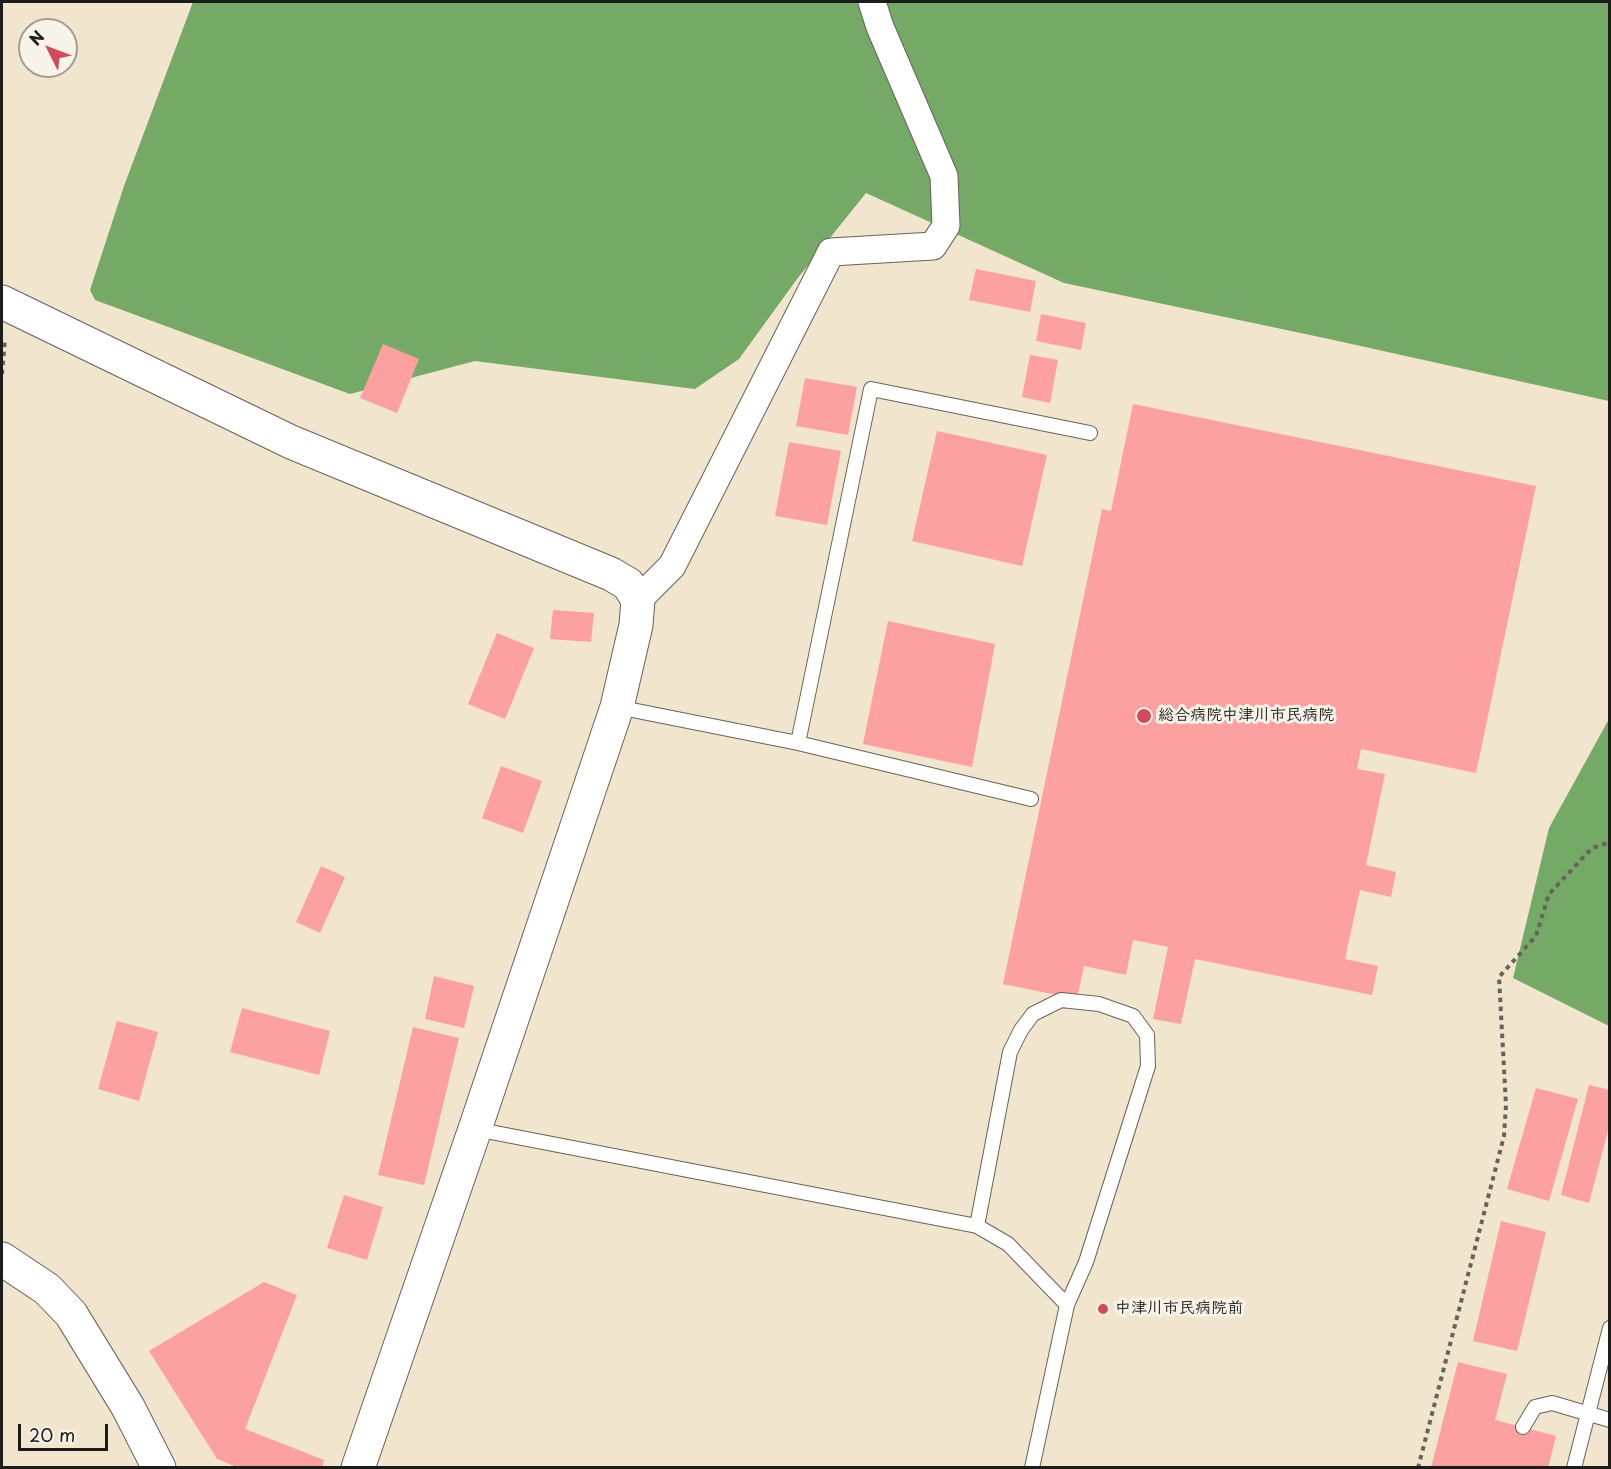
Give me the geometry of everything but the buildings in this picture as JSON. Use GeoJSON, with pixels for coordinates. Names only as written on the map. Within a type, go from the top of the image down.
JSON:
{"type":"FeatureCollection","features":[{"type":"Feature","properties":{"kind":"street"},"geometry":{"type":"LineString","coordinates":[[638,600],[672,566],[831,252],[933,246],[946,226],[944,176],[880,27],[873,2]]}},
{"type":"Feature","properties":{"kind":"street"},"geometry":{"type":"LineString","coordinates":[[3,318],[291,442],[611,574],[628,584],[638,600],[636,625],[617,707],[358,1467]]}},
{"type":"Feature","properties":{"kind":"street"},"geometry":{"type":"LineString","coordinates":[[2,1259],[47,1289],[71,1314],[128,1407],[159,1467]]}},
{"type":"Feature","properties":{"kind":"lane"},"geometry":{"type":"LineString","coordinates":[[798,743],[871,389],[1090,434]]}},
{"type":"Feature","properties":{"kind":"lane"},"geometry":{"type":"LineString","coordinates":[[617,707],[798,743],[1031,799]]}},
{"type":"Feature","properties":{"kind":"lane"},"geometry":{"type":"LineString","coordinates":[[977,1226],[1010,1052],[1021,1030],[1033,1014],[1061,1000],[1099,1004],[1133,1016],[1147,1035],[1148,1066],[1086,1262],[1067,1305],[1032,1467]]}},
{"type":"Feature","properties":{"kind":"lane"},"geometry":{"type":"LineString","coordinates":[[475,1129],[977,1226],[1008,1244],[1067,1305]]}},
{"type":"Feature","properties":{"kind":"lane"},"geometry":{"type":"LineString","coordinates":[[1574,1467],[1587,1414],[1605,1366],[1610,1328]]}},
{"type":"Feature","properties":{"kind":"lane"},"geometry":{"type":"LineString","coordinates":[[1523,1427],[1535,1407],[1552,1403],[1610,1420]]}},
{"type":"Feature","properties":{"kind":"path"},"geometry":{"type":"LineString","coordinates":[[2,374],[3,318]]}},
{"type":"Feature","properties":{"kind":"path"},"geometry":{"type":"LineString","coordinates":[[1418,1467],[1504,1136],[1506,1105],[1499,977],[1536,936],[1549,894],[1592,848],[1610,842]]}},
{"type":"Feature","properties":{"kind":"green space"},"geometry":{"type":"Polygon","coordinates":[[[193,2],[1609,2],[1609,401],[1064,283],[866,193],[797,279],[739,359],[695,389],[475,361],[350,394],[95,300],[90,290],[124,186],[193,2]]]}},
{"type":"Feature","properties":{"kind":"green space"},"geometry":{"type":"Polygon","coordinates":[[[1609,719],[1610,1026],[1513,978],[1549,828],[1609,719]]]}},
{"type":"Feature","properties":{"kind":"place","name":"総合病院中津川市民病院"},"geometry":{"type":"Point","coordinates":[1144,716]}},
{"type":"Feature","properties":{"kind":"place","name":"中津川市民病院前"},"geometry":{"type":"Point","coordinates":[1103,1309]}}]}
